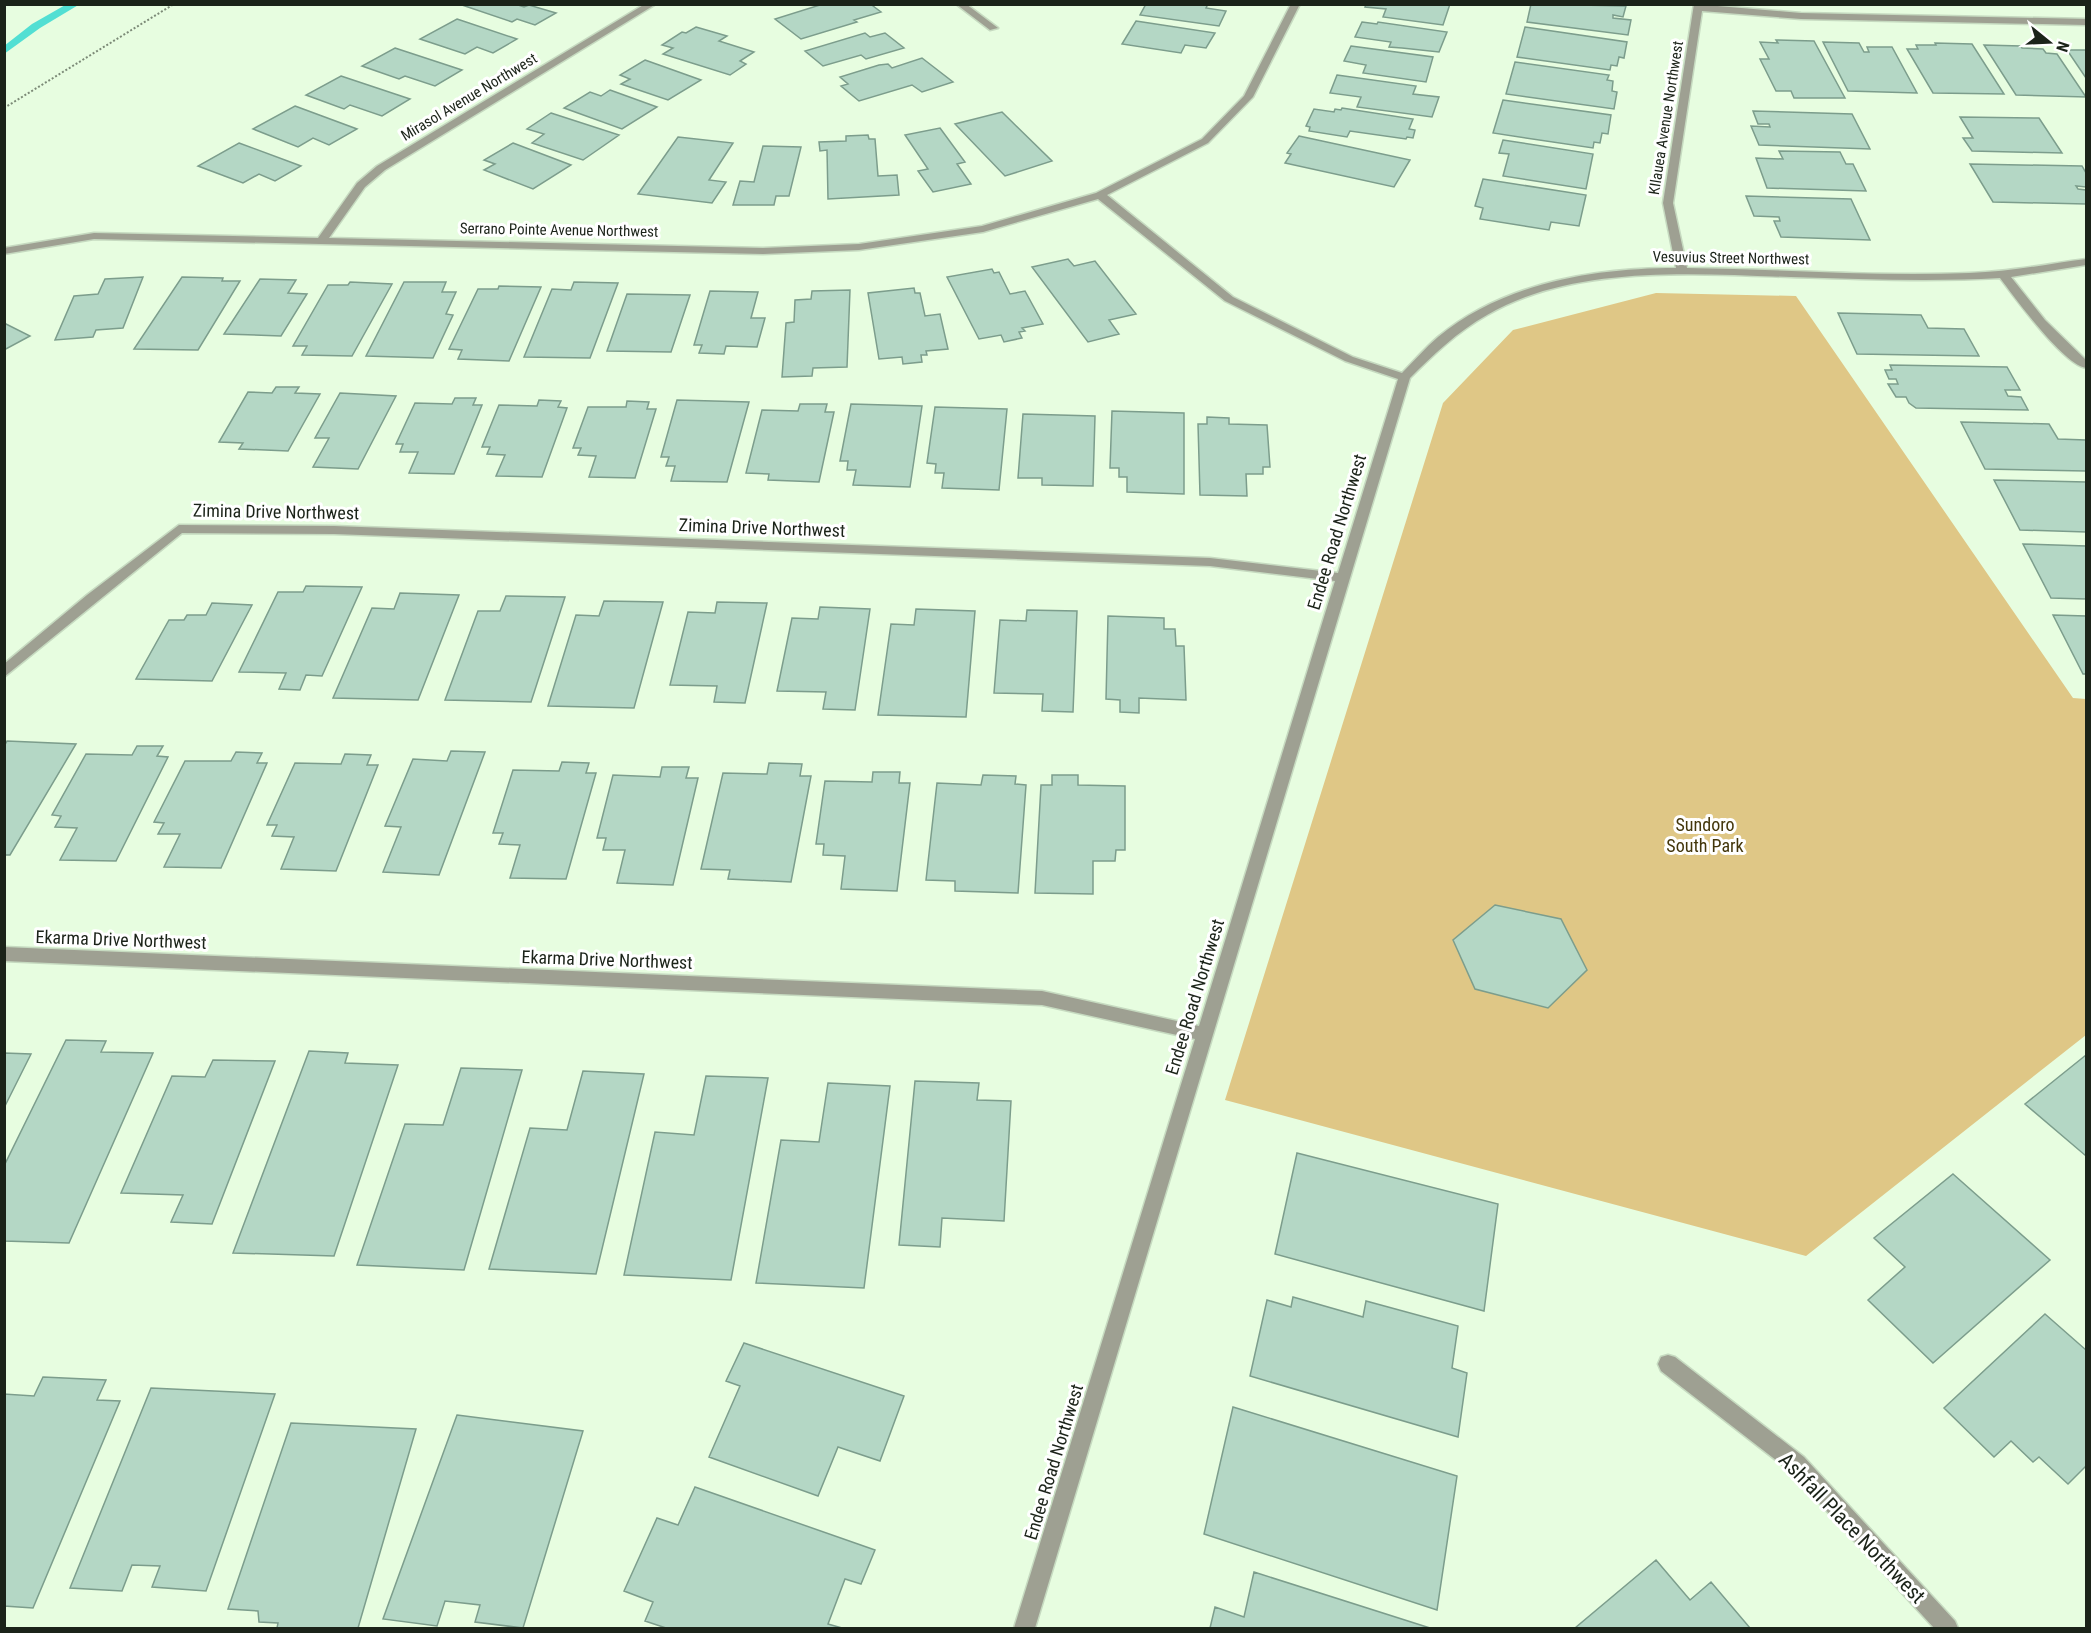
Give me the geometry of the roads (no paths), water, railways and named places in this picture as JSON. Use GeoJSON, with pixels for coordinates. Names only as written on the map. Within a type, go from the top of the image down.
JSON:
{"type":"FeatureCollection","features":[{"type":"Feature","properties":{"kind":"street","name":"Mirasol Avenue Northwest"},"geometry":{"type":"LineString","coordinates":[[323,239],[362,185],[381,168],[652,4]]}},
{"type":"Feature","properties":{"kind":"street"},"geometry":{"type":"LineString","coordinates":[[960,4],[993,28]]}},
{"type":"Feature","properties":{"kind":"street","name":"Serrano Pointe Avenue Northwest"},"geometry":{"type":"LineString","coordinates":[[8,250],[94,236],[323,239],[763,251],[859,247],[983,229],[1100,195],[1205,141],[1248,97],[1296,4]]}},
{"type":"Feature","properties":{"kind":"street"},"geometry":{"type":"LineString","coordinates":[[1699,6],[1801,16],[2086,22]]}},
{"type":"Feature","properties":{"kind":"street","name":"KIlauea Avenue Northwest"},"geometry":{"type":"LineString","coordinates":[[1682,270],[1668,202],[1699,6]]}},
{"type":"Feature","properties":{"kind":"street"},"geometry":{"type":"LineString","coordinates":[[1100,195],[1229,298],[1349,359],[1404,377]]}},
{"type":"Feature","properties":{"kind":"street","name":"Vesuvius Street Northwest"},"geometry":{"type":"LineString","coordinates":[[1404,377],[1423,354],[1451,333],[1516,296],[1581,277],[1623,272],[1682,270],[1934,278],[2063,268],[2086,262]]}},
{"type":"Feature","properties":{"kind":"street"},"geometry":{"type":"LineString","coordinates":[[2003,274],[2026,307],[2067,351],[2086,365]]}},
{"type":"Feature","properties":{"kind":"street","name":"Endee Road Northwest"},"geometry":{"type":"LineString","coordinates":[[1025,1629],[1203,1034],[1404,377]]}},
{"type":"Feature","properties":{"kind":"street","name":"Zimina Drive Northwest"},"geometry":{"type":"LineString","coordinates":[[4,672],[179,529],[357,531],[1210,562],[1344,578]]}},
{"type":"Feature","properties":{"kind":"street","name":"Ekarma Drive Northwest"},"geometry":{"type":"LineString","coordinates":[[4,954],[1042,998],[1203,1034]]}},
{"type":"Feature","properties":{"kind":"street","name":"Ashfall Place Northwest"},"geometry":{"type":"LineString","coordinates":[[1668,1364],[1797,1464],[1948,1629]]}},
{"type":"Feature","properties":{"kind":"waterway"},"geometry":{"type":"LineString","coordinates":[[4,51],[36,26],[75,4]]}},
{"type":"Feature","properties":{"kind":"park label","name":"Sundoro South Park"},"geometry":{"type":"Point","coordinates":[1705,835]}}]}
